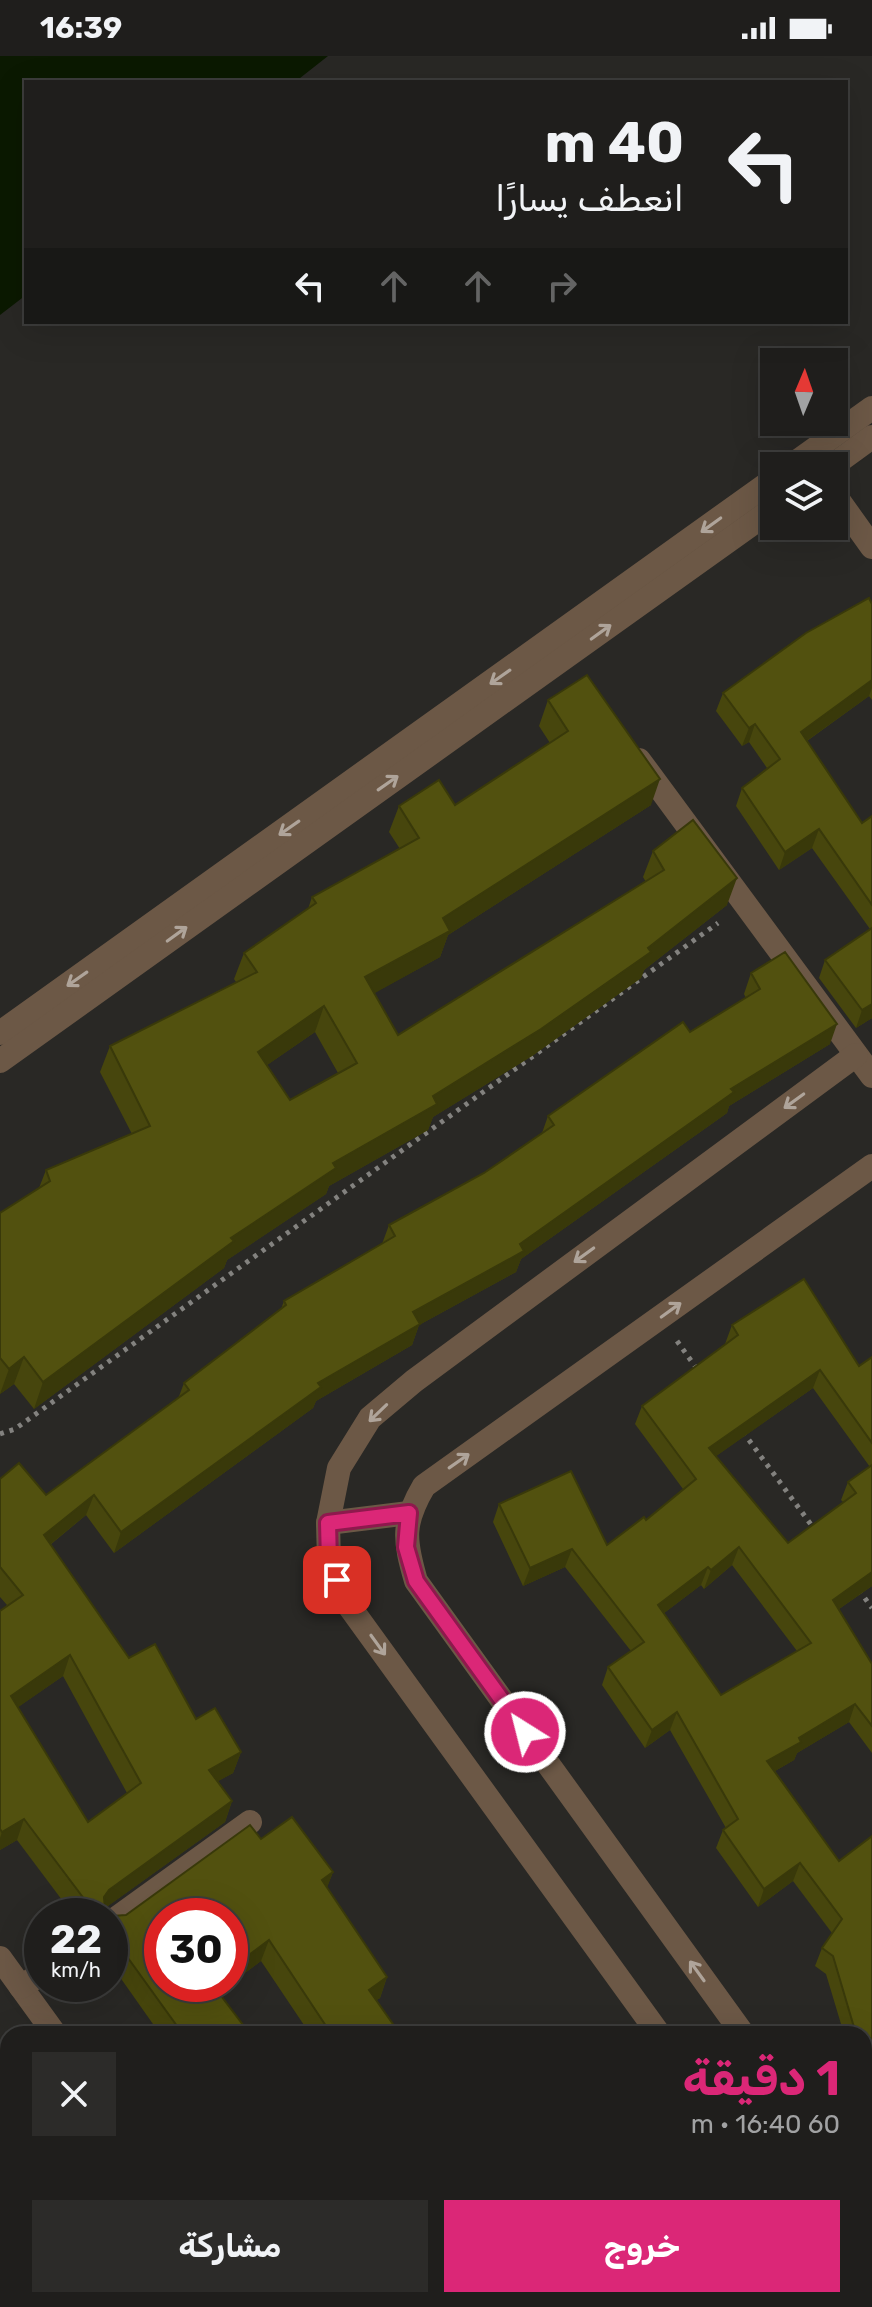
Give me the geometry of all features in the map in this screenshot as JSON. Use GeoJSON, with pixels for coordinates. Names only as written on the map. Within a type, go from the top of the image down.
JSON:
{"type":"FeatureCollection","features":[{"type":"Feature","properties":{"kind":"street"},"geometry":{"type":"LineString","coordinates":[[811,452],[872,408]]}},
{"type":"Feature","properties":{"kind":"street"},"geometry":{"type":"LineString","coordinates":[[848,454],[872,437]]}},
{"type":"Feature","properties":{"kind":"street"},"geometry":{"type":"LineString","coordinates":[[0,1033],[760,489]]}},
{"type":"Feature","properties":{"kind":"street"},"geometry":{"type":"LineString","coordinates":[[848,514],[872,547]]}},
{"type":"Feature","properties":{"kind":"street"},"geometry":{"type":"LineString","coordinates":[[0,1061],[760,518]]}},
{"type":"Feature","properties":{"kind":"street"},"geometry":{"type":"LineString","coordinates":[[564,658],[582,683]]}},
{"type":"Feature","properties":{"kind":"street"},"geometry":{"type":"LineString","coordinates":[[628,744],[872,1076]]}},
{"type":"Feature","properties":{"kind":"street"},"geometry":{"type":"LineString","coordinates":[[653,2026],[344,1599],[329,1561],[328,1523],[339,1468],[370,1418],[414,1381],[856,1055]]}},
{"type":"Feature","properties":{"kind":"street"},"geometry":{"type":"LineString","coordinates":[[737,2026],[416,1581],[406,1547],[409,1513],[424,1486],[872,1166]]}},
{"type":"Feature","properties":{"kind":"street"},"geometry":{"type":"LineString","coordinates":[[328,1523],[409,1513]]}},
{"type":"Feature","properties":{"kind":"street"},"geometry":{"type":"LineString","coordinates":[[128,1910],[250,1822]]}},
{"type":"Feature","properties":{"kind":"street"},"geometry":{"type":"LineString","coordinates":[[0,1958],[49,2026]]}},
{"type":"Feature","properties":{"kind":"path"},"geometry":{"type":"LineString","coordinates":[[0,1434],[15,1429],[745,904]]}},
{"type":"Feature","properties":{"kind":"path"},"geometry":{"type":"LineString","coordinates":[[660,1318],[706,1381]]}},
{"type":"Feature","properties":{"kind":"path"},"geometry":{"type":"LineString","coordinates":[[734,1419],[817,1532]]}},
{"type":"Feature","properties":{"kind":"path"},"geometry":{"type":"LineString","coordinates":[[854,1583],[872,1608]]}},
{"type":"Feature","properties":{"kind":"shaded area"},"geometry":{"type":"Polygon","coordinates":[[[0,56],[328,56],[298,80],[24,80],[24,297],[0,315],[0,56]]]}},
{"type":"Feature","properties":{"kind":"building"},"geometry":{"type":"Polygon","coordinates":[[[869,598],[872,604],[872,680],[801,732],[862,823],[872,816],[872,905],[819,829],[785,852],[742,788],[780,759],[755,724],[749,728],[723,693],[806,633],[869,598]]]}},
{"type":"Feature","properties":{"kind":"building"},"geometry":{"type":"Polygon","coordinates":[[[587,675],[660,779],[443,918],[450,931],[365,977],[398,1035],[664,870],[653,851],[693,820],[737,878],[648,948],[651,952],[541,1029],[433,1096],[437,1104],[333,1163],[336,1168],[231,1238],[234,1241],[43,1382],[24,1357],[9,1369],[0,1358],[0,1213],[50,1181],[46,1170],[150,1126],[110,1046],[257,972],[244,953],[316,903],[312,897],[419,838],[399,806],[439,780],[455,805],[568,731],[548,700],[587,675]],[[324,1006],[258,1052],[290,1100],[357,1063],[324,1006]]]}},
{"type":"Feature","properties":{"kind":"building"},"geometry":{"type":"Polygon","coordinates":[[[872,928],[872,1004],[862,1010],[825,960],[872,928]]]}},
{"type":"Feature","properties":{"kind":"building"},"geometry":{"type":"Polygon","coordinates":[[[785,952],[837,1024],[731,1089],[734,1092],[520,1244],[524,1251],[413,1312],[420,1324],[318,1383],[321,1387],[121,1532],[94,1495],[44,1535],[129,1658],[155,1644],[196,1719],[215,1708],[241,1752],[209,1770],[232,1801],[109,1890],[104,1898],[83,1898],[24,1819],[2,1832],[0,1829],[0,1611],[23,1595],[0,1567],[0,1479],[19,1463],[46,1495],[189,1390],[184,1383],[286,1305],[284,1301],[395,1236],[389,1225],[484,1173],[554,1125],[548,1116],[683,1022],[690,1032],[760,989],[751,973],[785,952]],[[70,1655],[11,1696],[88,1822],[141,1783],[70,1655]]]}},
{"type":"Feature","properties":{"kind":"building"},"geometry":{"type":"Polygon","coordinates":[[[804,1279],[859,1366],[872,1357],[872,1443],[820,1370],[709,1448],[788,1543],[856,1493],[848,1482],[872,1465],[872,1572],[833,1600],[872,1664],[872,1726],[855,1704],[799,1738],[801,1742],[767,1761],[839,1861],[872,1836],[872,2026],[854,2026],[833,1956],[822,1948],[842,1919],[800,1863],[764,1889],[723,1830],[738,1819],[677,1712],[652,1730],[608,1667],[644,1642],[572,1549],[530,1568],[499,1504],[571,1471],[607,1545],[644,1517],[646,1520],[696,1479],[642,1406],[738,1335],[732,1325],[804,1279]],[[739,1547],[658,1605],[721,1695],[811,1643],[739,1547]]]}},
{"type":"Feature","properties":{"kind":"building"},"geometry":{"type":"Polygon","coordinates":[[[292,1817],[333,1872],[322,1880],[387,1977],[369,1990],[394,2026],[326,2026],[269,1940],[248,1956],[248,1898],[149,1898],[250,1825],[261,1839],[292,1817]]]}},
{"type":"Feature","properties":{"kind":"building"},"geometry":{"type":"Polygon","coordinates":[[[144,1902],[144,1980],[128,1958],[128,1914],[144,1902]]]}},
{"type":"Feature","properties":{"kind":"building"},"geometry":{"type":"Polygon","coordinates":[[[160,2002],[226,2002],[244,2026],[177,2026],[160,2002]]]}},
{"type":"Feature","properties":{"kind":"route"},"geometry":{"type":"LineString","coordinates":[[337,1580],[329,1561],[328,1523],[409,1513],[406,1547],[416,1581],[525,1732]]}}]}
